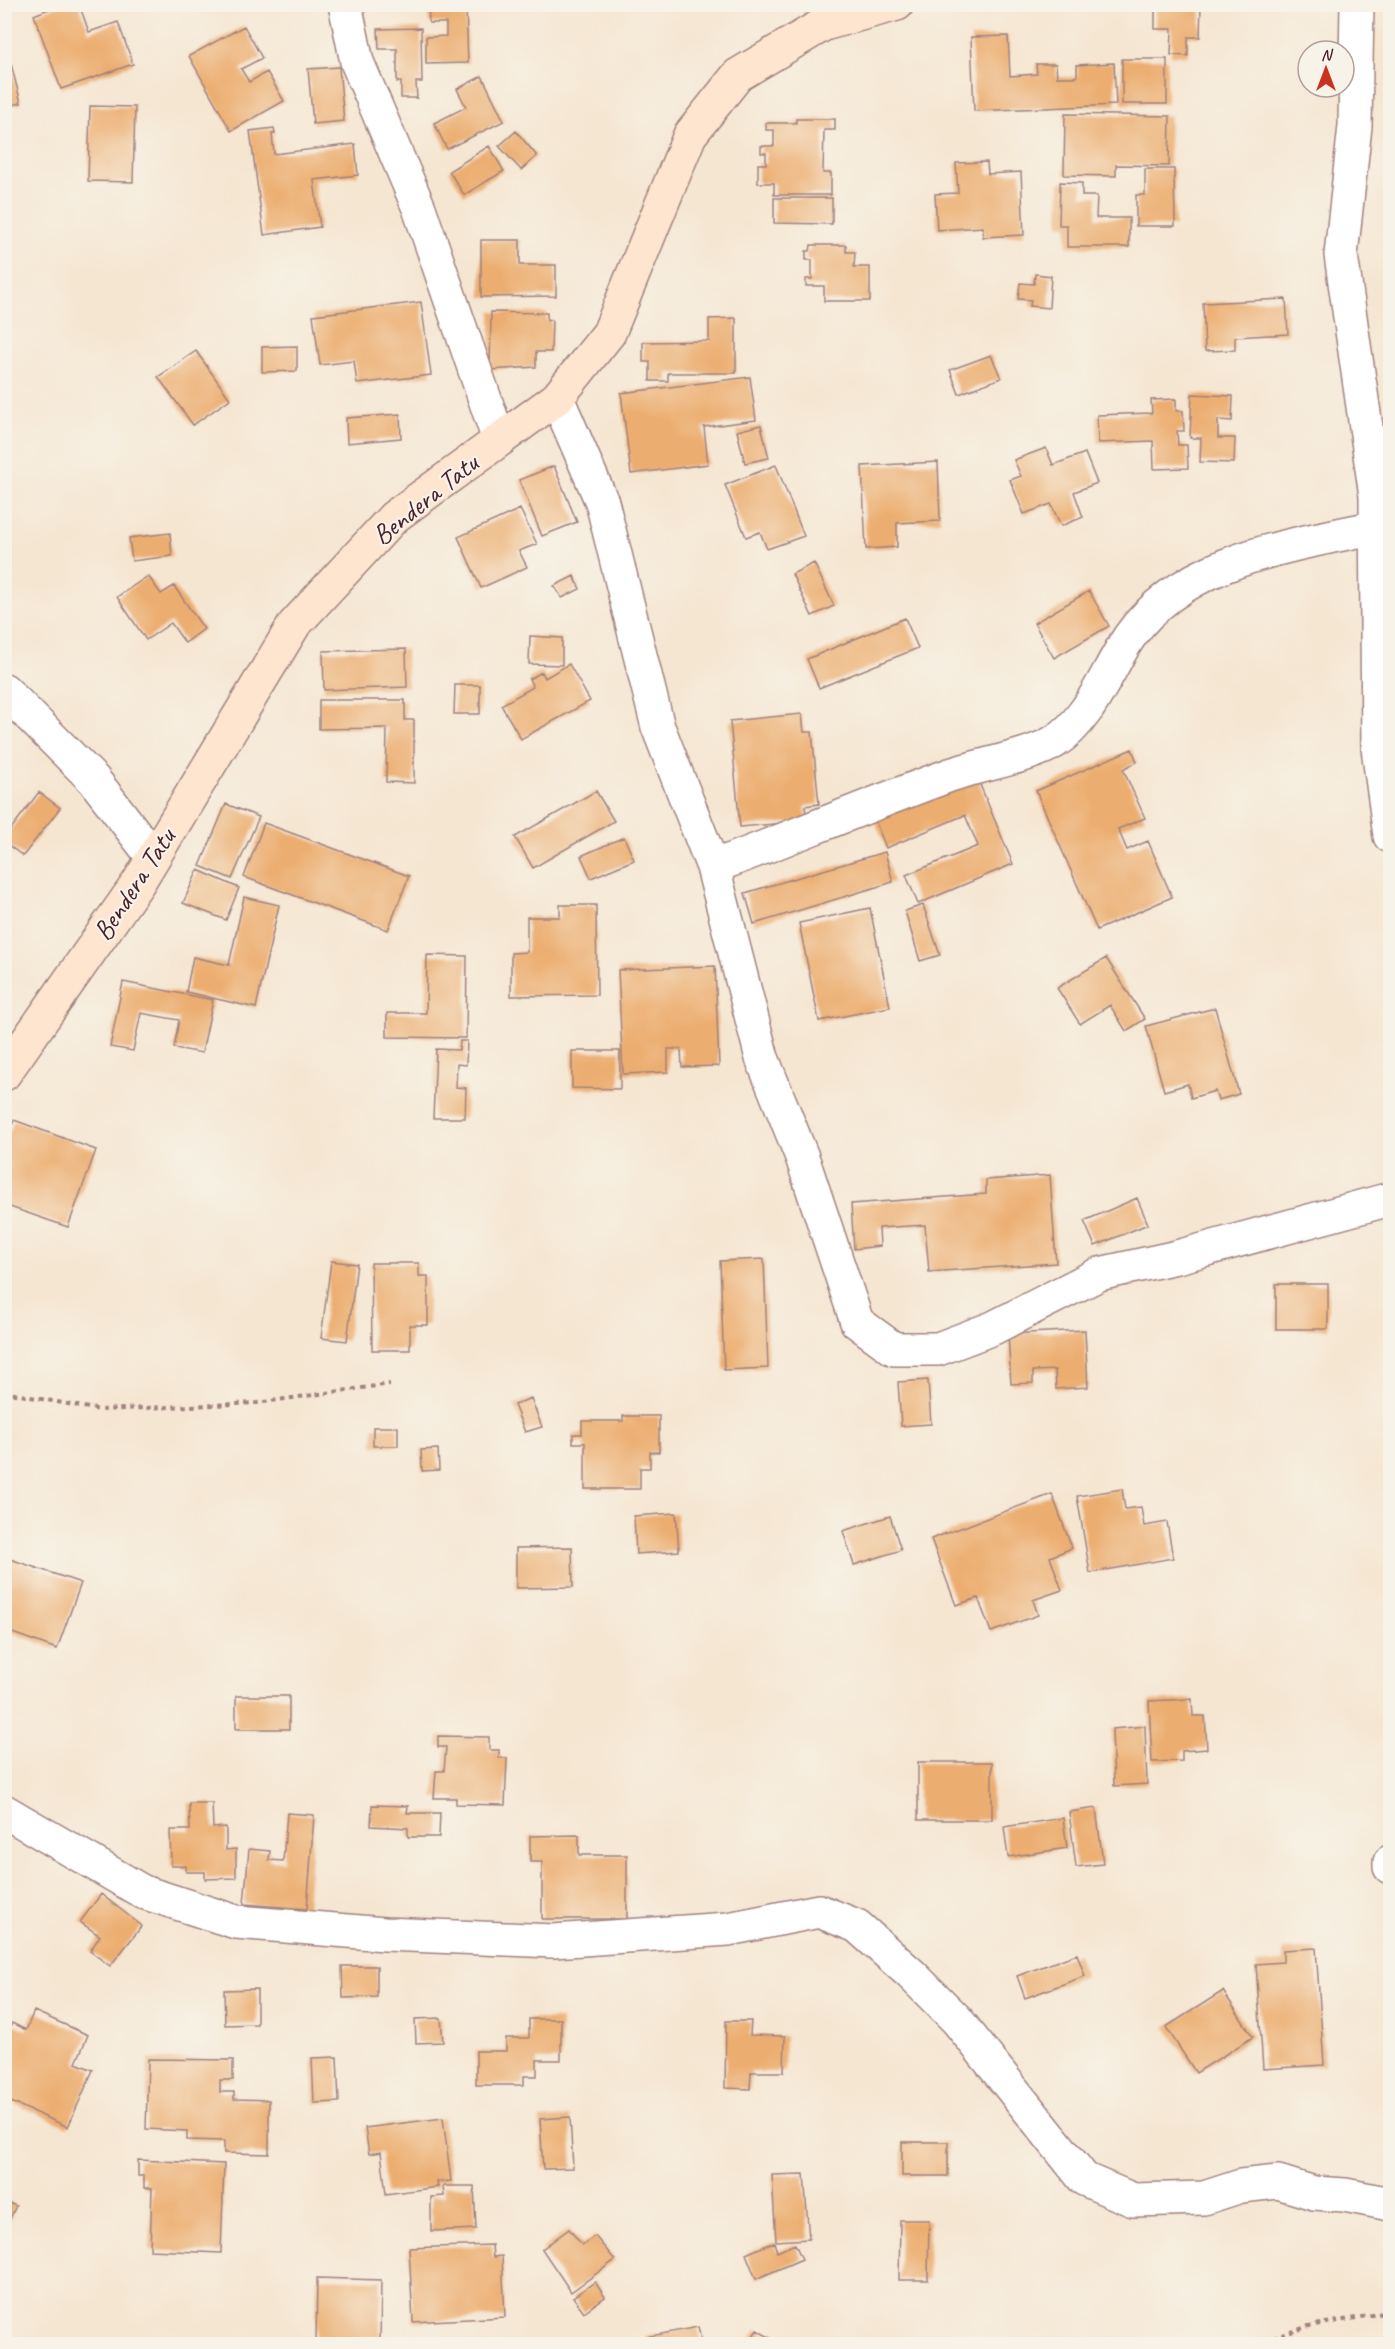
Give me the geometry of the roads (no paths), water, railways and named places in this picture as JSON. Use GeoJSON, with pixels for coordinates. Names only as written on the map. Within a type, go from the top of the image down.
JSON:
{"type":"FeatureCollection","features":[{"type":"Feature","properties":{"kind":"street"},"geometry":{"type":"LineString","coordinates":[[345,4],[357,62],[419,208],[499,440]]}},
{"type":"Feature","properties":{"kind":"street","name":"Bendera Tatu"},"geometry":{"type":"LineString","coordinates":[[4,1074],[153,857],[294,625],[394,517],[557,398],[609,333],[690,135],[738,75],[824,24],[897,4]]}},
{"type":"Feature","properties":{"kind":"street"},"geometry":{"type":"LineString","coordinates":[[1357,4],[1355,126],[1341,255],[1381,532],[1378,748],[1390,836]]}},
{"type":"Feature","properties":{"kind":"street"},"geometry":{"type":"LineString","coordinates":[[557,398],[602,502],[658,727],[713,867],[762,1058],[801,1157],[857,1322],[894,1349],[938,1349],[993,1328],[1099,1274],[1177,1257],[1390,1199]]}},
{"type":"Feature","properties":{"kind":"street"},"geometry":{"type":"LineString","coordinates":[[713,867],[951,775],[1053,743],[1082,716],[1131,635],[1160,603],[1188,581],[1237,561],[1381,532]]}},
{"type":"Feature","properties":{"kind":"street"},"geometry":{"type":"LineString","coordinates":[[4,690],[94,780],[153,857]]}},
{"type":"Feature","properties":{"kind":"street"},"geometry":{"type":"LineString","coordinates":[[4,1811],[143,1892],[236,1922],[385,1934],[553,1941],[728,1929],[819,1911],[857,1926],[942,2005],[1084,2179],[1133,2200],[1204,2198],[1241,2186],[1278,2182],[1314,2193],[1345,2195],[1390,2205]]}},
{"type":"Feature","properties":{"kind":"street"},"geometry":{"type":"LineString","coordinates":[[1390,1862],[1390,1868]]}}]}
